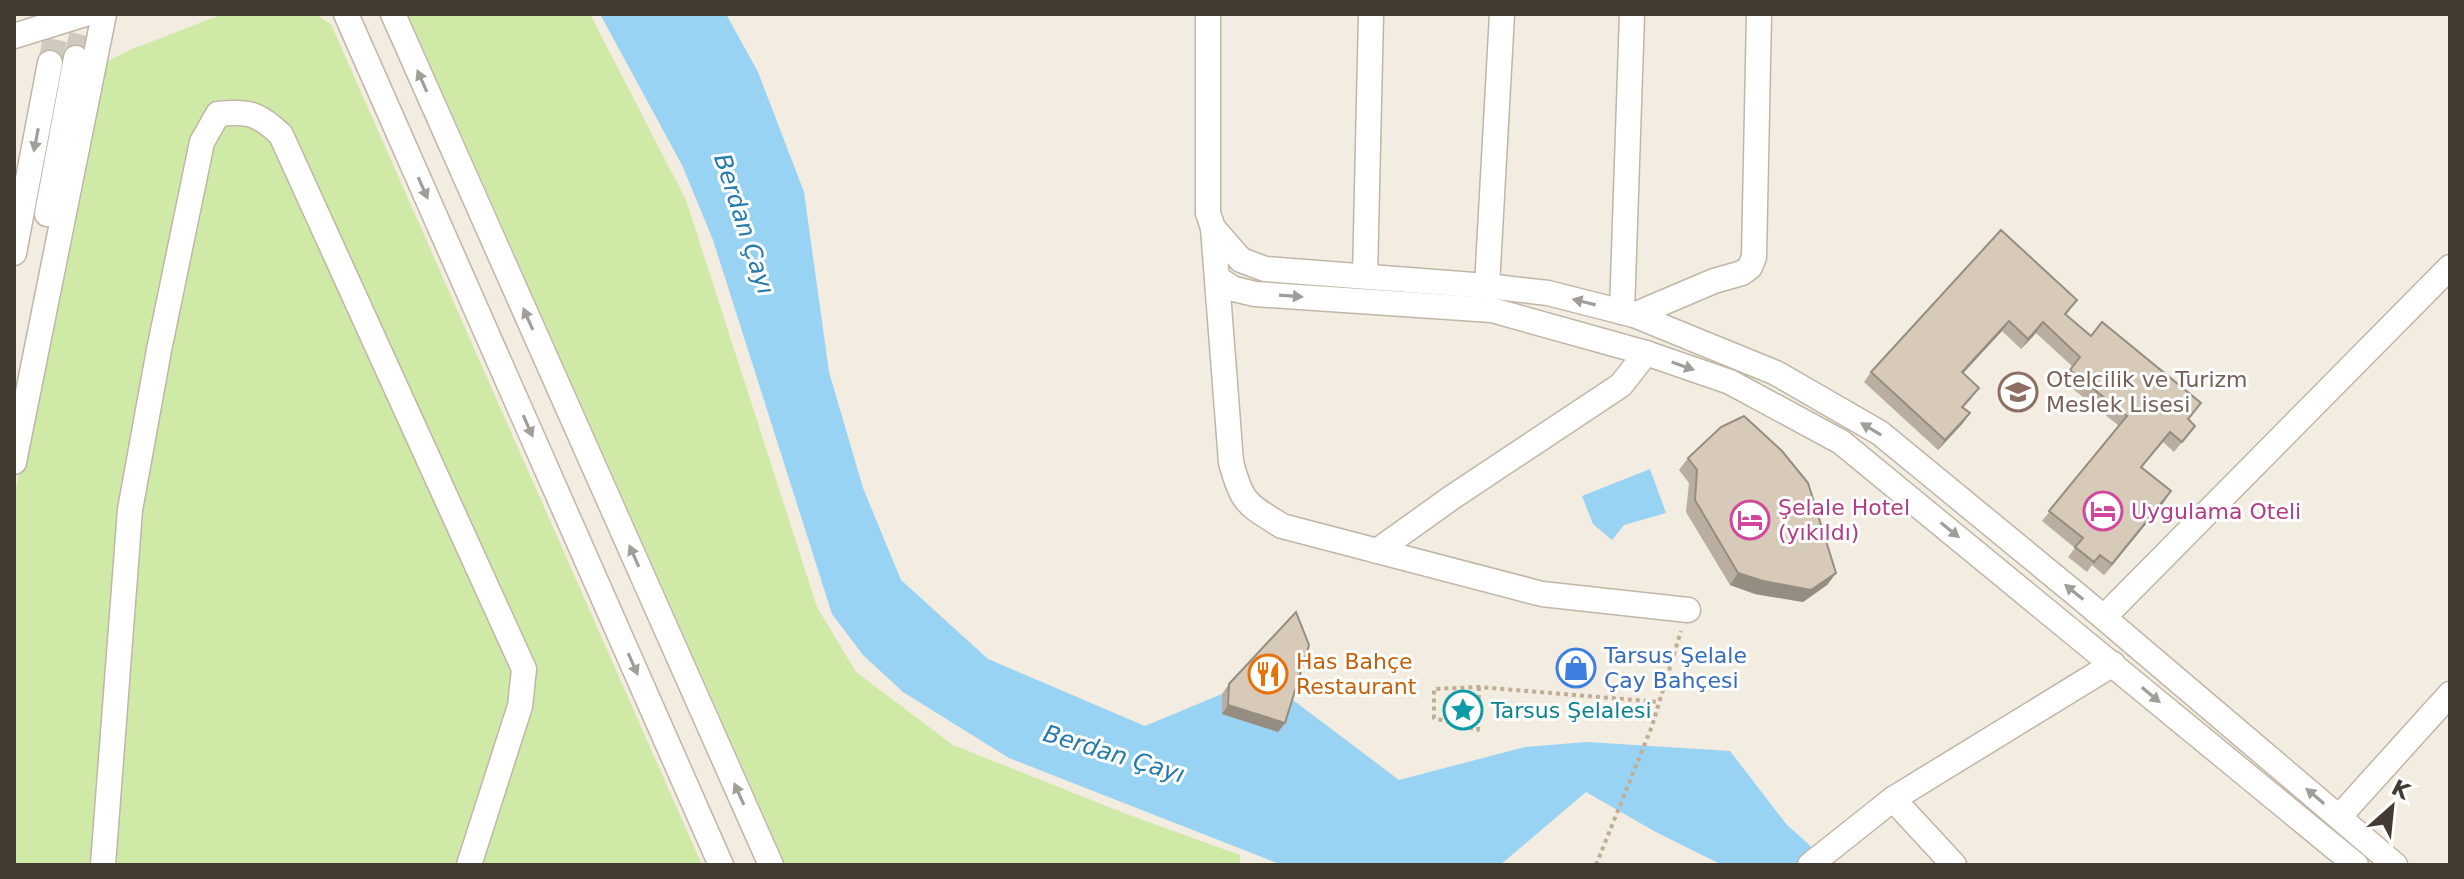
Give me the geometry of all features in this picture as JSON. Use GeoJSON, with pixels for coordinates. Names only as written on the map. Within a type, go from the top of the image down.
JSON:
{"type":"FeatureCollection","features":[{"type":"Feature","properties":{"kind":"street"},"geometry":{"type":"LineString","coordinates":[[14,36],[85,14]]}},
{"type":"Feature","properties":{"kind":"street"},"geometry":{"type":"LineString","coordinates":[[14,462],[104,14]]}},
{"type":"Feature","properties":{"kind":"street"},"geometry":{"type":"LineString","coordinates":[[346,14],[721,865]]}},
{"type":"Feature","properties":{"kind":"street"},"geometry":{"type":"LineString","coordinates":[[393,14],[771,865]]}},
{"type":"Feature","properties":{"kind":"street"},"geometry":{"type":"LineString","coordinates":[[1208,14],[1208,213],[1213,228],[1231,462],[1237,484],[1248,505],[1282,526],[1542,594],[1688,610]]}},
{"type":"Feature","properties":{"kind":"street"},"geometry":{"type":"LineString","coordinates":[[1365,276],[1371,14]]}},
{"type":"Feature","properties":{"kind":"street"},"geometry":{"type":"LineString","coordinates":[[1487,286],[1502,14]]}},
{"type":"Feature","properties":{"kind":"street"},"geometry":{"type":"LineString","coordinates":[[1628,313],[1632,14]]}},
{"type":"Feature","properties":{"kind":"street"},"geometry":{"type":"LineString","coordinates":[[1628,313],[1742,273],[1750,267],[1754,257],[1759,14]]}},
{"type":"Feature","properties":{"kind":"street"},"geometry":{"type":"LineString","coordinates":[[14,389],[76,58]]}},
{"type":"Feature","properties":{"kind":"street"},"geometry":{"type":"LineString","coordinates":[[14,253],[50,63]]}},
{"type":"Feature","properties":{"kind":"street"},"geometry":{"type":"LineString","coordinates":[[103,865],[130,510],[156,364],[202,142],[218,114],[243,112],[263,118],[281,135],[524,669],[520,706],[469,865]]}},
{"type":"Feature","properties":{"kind":"street"},"geometry":{"type":"LineString","coordinates":[[1213,228],[1241,260],[1265,269],[1548,293],[1628,313],[1776,373],[1880,433],[2104,617],[2395,865]]}},
{"type":"Feature","properties":{"kind":"street"},"geometry":{"type":"LineString","coordinates":[[2104,617],[2450,267]]}},
{"type":"Feature","properties":{"kind":"street"},"geometry":{"type":"LineString","coordinates":[[1217,278],[1234,289],[1255,294],[1492,310],[1646,353],[1730,382],[1841,442],[2356,865]]}},
{"type":"Feature","properties":{"kind":"street"},"geometry":{"type":"LineString","coordinates":[[1377,551],[1621,385],[1646,353]]}},
{"type":"Feature","properties":{"kind":"street"},"geometry":{"type":"LineString","coordinates":[[1819,858],[1893,799],[2113,664]]}},
{"type":"Feature","properties":{"kind":"street"},"geometry":{"type":"LineString","coordinates":[[2339,817],[2450,694]]}},
{"type":"Feature","properties":{"kind":"street"},"geometry":{"type":"LineString","coordinates":[[1893,799],[1954,865]]}},
{"type":"Feature","properties":{"kind":"path"},"geometry":{"type":"LineString","coordinates":[[1596,865],[1652,726],[1688,610]]}},
{"type":"Feature","properties":{"kind":"path"},"geometry":{"type":"LineString","coordinates":[[1479,687],[1478,730],[1434,718],[1434,689],[1479,687],[1659,702]]}},
{"type":"Feature","properties":{"kind":"green space"},"geometry":{"type":"Polygon","coordinates":[[[223,14],[315,14],[331,24],[702,865],[14,865],[14,498],[108,61],[223,14]]]}},
{"type":"Feature","properties":{"kind":"green space"},"geometry":{"type":"Polygon","coordinates":[[[408,14],[590,14],[686,200],[817,607],[856,672],[953,745],[1240,855],[1240,865],[786,865],[408,14]]]}},
{"type":"Feature","properties":{"kind":"water","name":"Berdan Çayı"},"geometry":{"type":"Polygon","coordinates":[[[600,14],[726,14],[758,72],[804,192],[829,372],[863,488],[901,580],[988,659],[1145,726],[1222,694],[1222,714],[1289,697],[1399,780],[1525,747],[1587,742],[1730,751],[1787,825],[1832,865],[1722,865],[1586,792],[1500,865],[1282,865],[1009,758],[903,692],[863,655],[832,614],[713,240],[682,165],[600,14]]]}},
{"type":"Feature","properties":{"kind":"water"},"geometry":{"type":"Polygon","coordinates":[[[1650,469],[1666,513],[1624,525],[1612,540],[1593,524],[1582,496],[1650,469]]]}},
{"type":"Feature","properties":{"kind":"building"},"geometry":{"type":"Polygon","coordinates":[[[2001,230],[2077,300],[2065,314],[2091,336],[2102,322],[2201,403],[2188,419],[2195,426],[2182,442],[2170,432],[2141,467],[2171,491],[2112,564],[2100,555],[2094,562],[2075,547],[2083,538],[2049,511],[2127,416],[2070,370],[2080,357],[2043,322],[2028,339],[2009,321],[1962,372],[1979,388],[1962,407],[1970,413],[1945,440],[1871,372],[2001,230]]]}},
{"type":"Feature","properties":{"kind":"building","name":"Şelale Hotel (yıkıldı)"},"geometry":{"type":"Polygon","coordinates":[[[1744,416],[1782,451],[1808,483],[1836,573],[1811,590],[1738,573],[1695,500],[1697,470],[1688,458],[1721,427],[1744,416]]]}},
{"type":"Feature","properties":{"kind":"building","name":"Has Bahçe Restaurant"},"geometry":{"type":"Polygon","coordinates":[[[1296,612],[1309,645],[1285,723],[1228,705],[1229,684],[1296,612]]]}},
{"type":"Feature","properties":{"kind":"tunnel"},"geometry":{"type":"LineString","coordinates":[[50,63],[60,14]]}},
{"type":"Feature","properties":{"kind":"tunnel"},"geometry":{"type":"LineString","coordinates":[[76,58],[86,14]]}},
{"type":"Feature","properties":{"kind":"place","name":"Otelcilik ve Turizm Meslek Lisesi"},"geometry":{"type":"Point","coordinates":[2018,392]}},
{"type":"Feature","properties":{"kind":"place","name":"Uygulama Oteli"},"geometry":{"type":"Point","coordinates":[2103,511]}},
{"type":"Feature","properties":{"kind":"place","name":"Şelale Hotel (yıkıldı)"},"geometry":{"type":"Point","coordinates":[1750,520]}},
{"type":"Feature","properties":{"kind":"place","name":"Tarsus Şelale Çay Bahçesi"},"geometry":{"type":"Point","coordinates":[1576,668]}},
{"type":"Feature","properties":{"kind":"place","name":"Has Bahçe Restaurant"},"geometry":{"type":"Point","coordinates":[1268,674]}},
{"type":"Feature","properties":{"kind":"place","name":"Tarsus Şelalesi"},"geometry":{"type":"Point","coordinates":[1463,710]}}]}
